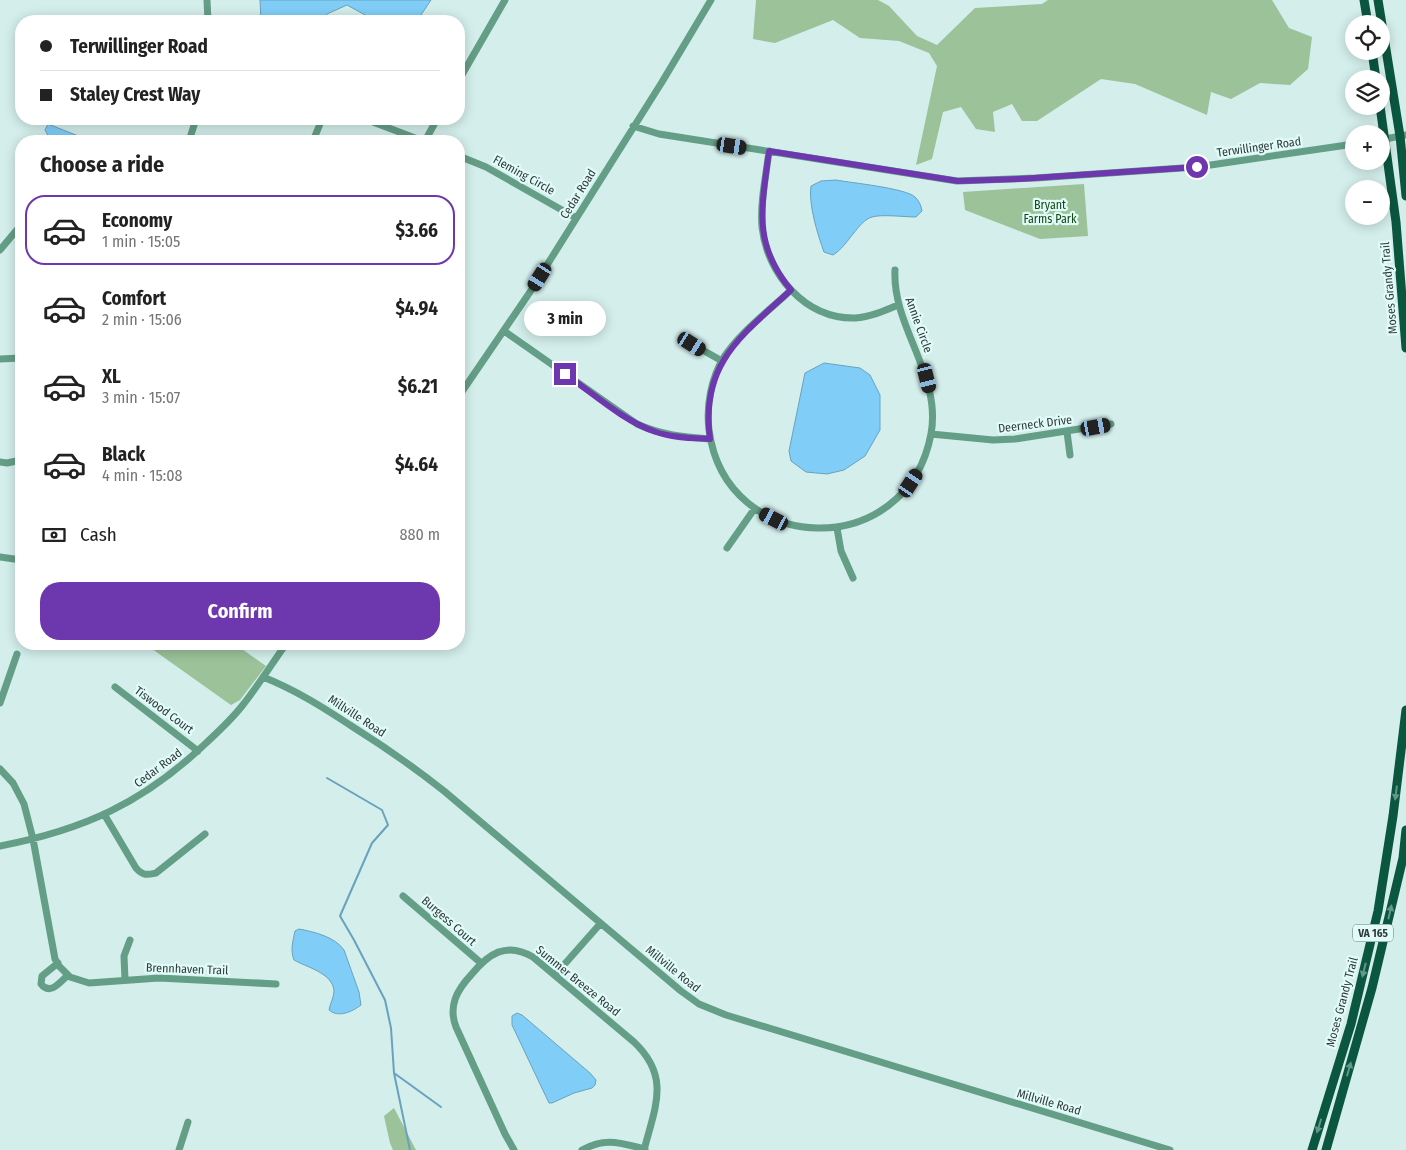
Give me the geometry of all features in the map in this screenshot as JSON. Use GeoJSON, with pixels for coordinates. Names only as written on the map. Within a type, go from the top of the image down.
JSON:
{"type":"FeatureCollection","features":[{"type":"Feature","properties":{"kind":"main road"},"geometry":{"type":"LineString","coordinates":[[1364,0],[1366,15]]}},
{"type":"Feature","properties":{"kind":"main road"},"geometry":{"type":"LineString","coordinates":[[1378,0],[1403,136],[1406,196]]}},
{"type":"Feature","properties":{"kind":"main road","name":"Moses Grandy Trail"},"geometry":{"type":"LineString","coordinates":[[1389,170],[1396,222],[1406,348]]}},
{"type":"Feature","properties":{"kind":"main road","name":"Moses Grandy Trail"},"geometry":{"type":"LineString","coordinates":[[1312,1150],[1351,1024],[1378,911],[1393,816],[1406,710]]}},
{"type":"Feature","properties":{"kind":"main road","name":"Moses Grandy Trail"},"geometry":{"type":"LineString","coordinates":[[1326,1150],[1372,988],[1403,858],[1406,830]]}},
{"type":"Feature","properties":{"kind":"street"},"geometry":{"type":"LineString","coordinates":[[207,0],[208,15]]}},
{"type":"Feature","properties":{"kind":"street"},"geometry":{"type":"LineString","coordinates":[[465,70],[505,0]]}},
{"type":"Feature","properties":{"kind":"street","name":"Cedar Road"},"geometry":{"type":"LineString","coordinates":[[465,387],[504,331],[576,218],[711,0]]}},
{"type":"Feature","properties":{"kind":"street"},"geometry":{"type":"LineString","coordinates":[[381,125],[408,135]]}},
{"type":"Feature","properties":{"kind":"street","name":"Terwillinger Road"},"geometry":{"type":"LineString","coordinates":[[633,126],[659,134],[958,181],[985,181],[1197,167],[1345,145]]}},
{"type":"Feature","properties":{"kind":"street"},"geometry":{"type":"LineString","coordinates":[[1390,137],[1403,136]]}},
{"type":"Feature","properties":{"kind":"street"},"geometry":{"type":"LineString","coordinates":[[769,151],[762,210],[763,234],[772,261],[780,276],[791,290],[813,308],[844,318],[856,318],[874,314],[898,305]]}},
{"type":"Feature","properties":{"kind":"street","name":"Fleming Circle"},"geometry":{"type":"LineString","coordinates":[[465,158],[486,167],[576,218]]}},
{"type":"Feature","properties":{"kind":"street"},"geometry":{"type":"LineString","coordinates":[[0,250],[15,232]]}},
{"type":"Feature","properties":{"kind":"street","name":"Annie Circle"},"geometry":{"type":"LineString","coordinates":[[791,290],[746,333],[722,362],[709,400],[708,425],[710,439],[719,464],[730,484],[755,508],[784,522],[809,528],[837,528],[868,518],[893,502],[917,473],[927,453],[931,434],[932,405],[928,385],[898,305],[894,286],[895,270]]}},
{"type":"Feature","properties":{"kind":"street"},"geometry":{"type":"LineString","coordinates":[[504,331],[637,424],[658,433],[710,439]]}},
{"type":"Feature","properties":{"kind":"street"},"geometry":{"type":"LineString","coordinates":[[692,344],[722,362]]}},
{"type":"Feature","properties":{"kind":"street"},"geometry":{"type":"LineString","coordinates":[[0,359],[15,358]]}},
{"type":"Feature","properties":{"kind":"street","name":"Deerneck Drive"},"geometry":{"type":"LineString","coordinates":[[931,434],[992,440],[1016,439],[1111,424]]}},
{"type":"Feature","properties":{"kind":"street"},"geometry":{"type":"LineString","coordinates":[[1067,432],[1070,455]]}},
{"type":"Feature","properties":{"kind":"street"},"geometry":{"type":"LineString","coordinates":[[0,462],[15,461]]}},
{"type":"Feature","properties":{"kind":"street"},"geometry":{"type":"LineString","coordinates":[[727,548],[755,508]]}},
{"type":"Feature","properties":{"kind":"street"},"geometry":{"type":"LineString","coordinates":[[837,528],[841,551],[853,578]]}},
{"type":"Feature","properties":{"kind":"street"},"geometry":{"type":"LineString","coordinates":[[0,557],[15,559]]}},
{"type":"Feature","properties":{"kind":"street","name":"Cedar Road"},"geometry":{"type":"LineString","coordinates":[[0,846],[74,827],[143,794],[177,770],[241,708],[282,650]]}},
{"type":"Feature","properties":{"kind":"street"},"geometry":{"type":"LineString","coordinates":[[0,703],[17,654]]}},
{"type":"Feature","properties":{"kind":"street","name":"Millville Road"},"geometry":{"type":"LineString","coordinates":[[263,677],[289,687],[309,698],[412,766],[680,991],[706,1007],[735,1018],[1170,1150]]}},
{"type":"Feature","properties":{"kind":"street","name":"Tiswood Court"},"geometry":{"type":"LineString","coordinates":[[115,687],[198,751]]}},
{"type":"Feature","properties":{"kind":"street"},"geometry":{"type":"LineString","coordinates":[[0,769],[14,784],[19,793],[33,839],[55,959],[68,975],[53,988],[49,990],[44,989],[41,984],[42,976],[58,963]]}},
{"type":"Feature","properties":{"kind":"street"},"geometry":{"type":"LineString","coordinates":[[104,814],[141,874],[156,873],[206,834]]}},
{"type":"Feature","properties":{"kind":"street","name":"Burgess Court"},"geometry":{"type":"LineString","coordinates":[[403,896],[481,963]]}},
{"type":"Feature","properties":{"kind":"street"},"geometry":{"type":"LineString","coordinates":[[555,975],[600,924]]}},
{"type":"Feature","properties":{"kind":"street"},"geometry":{"type":"LineString","coordinates":[[126,980],[124,956],[130,940]]}},
{"type":"Feature","properties":{"kind":"street","name":"Summer Breeze Road"},"geometry":{"type":"LineString","coordinates":[[514,1150],[453,1020],[454,1000],[457,992],[486,958],[508,950],[518,950],[533,957],[555,975],[634,1042],[649,1058],[656,1075],[658,1092],[645,1149],[611,1141],[582,1150]]}},
{"type":"Feature","properties":{"kind":"street","name":"Brennhaven Trail"},"geometry":{"type":"LineString","coordinates":[[68,975],[90,983],[159,978],[276,984]]}},
{"type":"Feature","properties":{"kind":"street"},"geometry":{"type":"LineString","coordinates":[[179,1150],[188,1122]]}},
{"type":"Feature","properties":{"kind":"green space"},"geometry":{"type":"Polygon","coordinates":[[[756,0],[878,0],[889,6],[917,36],[937,45],[975,8],[1042,4],[1048,0],[1272,0],[1289,28],[1312,37],[1308,69],[1290,85],[1260,83],[1231,99],[1211,92],[1207,115],[1135,84],[1101,79],[1037,121],[1022,121],[1012,104],[993,112],[995,132],[976,129],[961,107],[943,112],[932,159],[916,165],[937,66],[929,53],[899,41],[860,38],[833,20],[775,43],[753,39],[756,0]]]}},
{"type":"Feature","properties":{"kind":"green space","name":"Bryant Farms Park"},"geometry":{"type":"Polygon","coordinates":[[[1084,184],[1088,236],[1040,239],[965,210],[963,192],[1084,184]]]}},
{"type":"Feature","properties":{"kind":"green space"},"geometry":{"type":"Polygon","coordinates":[[[153,650],[243,650],[266,666],[240,700],[231,705],[153,650]]]}},
{"type":"Feature","properties":{"kind":"green space"},"geometry":{"type":"Polygon","coordinates":[[[394,1108],[416,1150],[393,1150],[384,1116],[394,1108]]]}},
{"type":"Feature","properties":{"kind":"water"},"geometry":{"type":"Polygon","coordinates":[[[260,0],[431,0],[421,15],[365,15],[347,5],[326,15],[261,15],[260,0]]]}},
{"type":"Feature","properties":{"kind":"water"},"geometry":{"type":"Polygon","coordinates":[[[48,125],[51,125],[76,135],[48,135],[45,130],[48,125]]]}},
{"type":"Feature","properties":{"kind":"water"},"geometry":{"type":"Polygon","coordinates":[[[836,180],[901,191],[915,197],[922,211],[916,217],[876,216],[867,219],[833,255],[824,252],[812,210],[811,186],[821,181],[836,180]]]}},
{"type":"Feature","properties":{"kind":"water"},"geometry":{"type":"Polygon","coordinates":[[[824,363],[860,368],[870,375],[880,395],[880,430],[865,456],[844,470],[827,474],[806,472],[791,461],[789,451],[805,373],[824,363]]]}},
{"type":"Feature","properties":{"kind":"water"},"geometry":{"type":"Polygon","coordinates":[[[299,929],[330,938],[340,945],[344,950],[359,992],[361,1005],[341,1014],[329,1010],[334,991],[329,980],[318,971],[294,960],[292,953],[293,942],[295,931],[299,929]]]}},
{"type":"Feature","properties":{"kind":"water"},"geometry":{"type":"Polygon","coordinates":[[[517,1013],[522,1015],[590,1073],[596,1080],[595,1085],[592,1088],[549,1103],[512,1025],[512,1016],[517,1013]]]}},
{"type":"Feature","properties":{"kind":"waterway"},"geometry":{"type":"LineString","coordinates":[[327,778],[382,810],[388,825],[372,843],[340,916],[385,1000],[391,1028],[394,1073],[410,1150]]}},
{"type":"Feature","properties":{"kind":"waterway"},"geometry":{"type":"LineString","coordinates":[[394,1073],[441,1107]]}},
{"type":"Feature","properties":{"kind":"route"},"geometry":{"type":"LineString","coordinates":[[565,374],[637,424],[658,433],[710,439],[708,425],[709,400],[716,375],[724,357],[791,290],[780,276],[772,261],[763,234],[762,210],[769,151],[958,181],[985,181],[1197,167]]}}]}
